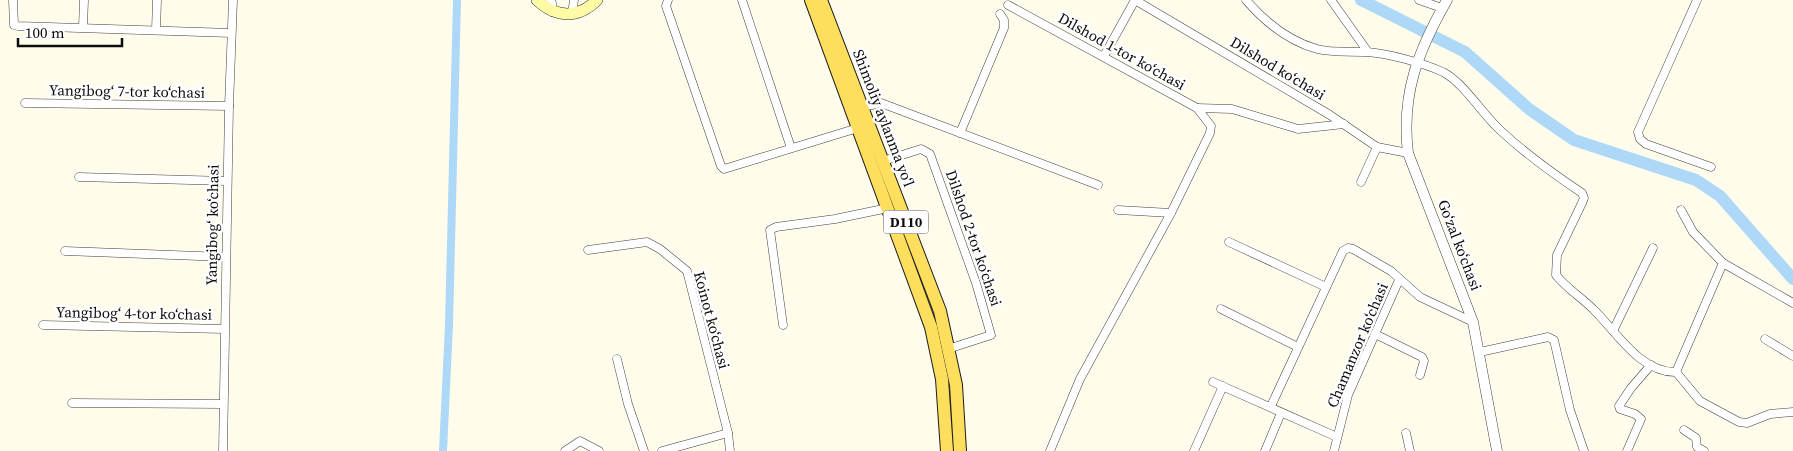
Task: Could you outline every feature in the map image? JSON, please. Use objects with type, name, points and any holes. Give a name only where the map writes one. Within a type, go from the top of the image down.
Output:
[{"type":"main road","points":[[537,0],[552,12],[572,14],[581,12],[597,0]]},
{"type":"main road","name":"Shimoliy aylanma yoʻl","points":[[811,0],[863,126],[888,208],[931,327],[942,379],[947,451]]},
{"type":"main road","name":"Shimoliy aylanma yoʻl","points":[[821,0],[862,107],[863,126],[884,161],[940,311],[956,385],[960,451]]},
{"type":"street","points":[[14,0],[14,25],[231,33]]},
{"type":"street","points":[[83,27],[84,0]]},
{"type":"street","points":[[156,30],[158,0]]},
{"type":"street","name":"Yangibogʻ koʻchasi","points":[[223,451],[228,106],[233,0]]},
{"type":"street","points":[[550,0],[552,12]]},
{"type":"street","points":[[572,14],[574,0]]},
{"type":"street","points":[[668,0],[666,6],[721,166],[724,169],[863,126]]},
{"type":"street","points":[[742,0],[791,148]]},
{"type":"street","points":[[1104,56],[1135,0]]},
{"type":"street","name":"Dilshod koʻchasi","points":[[1135,0],[1344,124],[1377,147],[1408,154]]},
{"type":"street","points":[[1246,0],[1268,23],[1286,36],[1318,49],[1368,52],[1416,63],[1444,73],[1464,90],[1500,130],[1541,166],[1582,193],[1584,198],[1582,203],[1557,255],[1555,270],[1560,280],[1591,306],[1636,355],[1651,365],[1668,372],[1676,372]]},
{"type":"street","points":[[1331,0],[1368,52]]},
{"type":"street","points":[[1420,0],[1445,4]]},
{"type":"street","points":[[1697,0],[1638,132],[1640,139],[1646,144],[1711,167]]},
{"type":"street","name":"Dilshod 1-tor koʻchasi","points":[[1008,4],[1197,108]]},
{"type":"street","name":"Goʻzal koʻchasi","points":[[1445,4],[1416,63],[1406,109],[1408,154],[1474,322],[1497,451]]},
{"type":"street","points":[[960,133],[1004,28],[1004,20],[1000,14]]},
{"type":"street","name":"Yangibogʻ 7-tor koʻchasi","points":[[25,103],[228,106]]},
{"type":"street","points":[[862,107],[881,103],[1098,186]]},
{"type":"street","points":[[1197,108],[1232,109],[1298,129],[1344,124]]},
{"type":"street","points":[[1050,451],[1080,379],[1171,214],[1210,133],[1209,122],[1197,108]]},
{"type":"street","points":[[1361,182],[1377,147]]},
{"type":"street","name":"Dilshod 2-tor koʻchasi","points":[[884,161],[921,150],[930,154],[976,283],[991,335],[948,349]]},
{"type":"street","points":[[79,177],[227,181]]},
{"type":"street","points":[[783,325],[770,230],[776,227],[835,219],[888,208]]},
{"type":"street","points":[[1118,210],[1171,214]]},
{"type":"street","points":[[1681,210],[1693,232],[1723,262],[1793,303]]},
{"type":"street","name":"Koinot koʻchasi","points":[[588,250],[647,242],[660,249],[687,271],[728,433],[730,451]]},
{"type":"street","points":[[1229,242],[1326,287]]},
{"type":"street","points":[[1271,406],[1343,251],[1348,248],[1354,249],[1391,271],[1420,297],[1474,322]]},
{"type":"street","points":[[1614,331],[1653,248]]},
{"type":"street","points":[[65,251],[226,257]]},
{"type":"street","points":[[1676,372],[1723,262]]},
{"type":"street","name":"Chamanzor koʻchasi","points":[[1334,451],[1348,395],[1399,280]]},
{"type":"street","points":[[1221,309],[1298,346]]},
{"type":"street","name":"Yangibogʻ 4-tor koʻchasi","points":[[43,325],[224,329]]},
{"type":"street","points":[[1375,334],[1422,357],[1423,368],[1420,375]]},
{"type":"street","points":[[1480,352],[1548,337],[1554,340],[1570,410],[1584,451]]},
{"type":"street","points":[[1766,339],[1793,356]]},
{"type":"street","points":[[617,359],[628,404],[644,451]]},
{"type":"street","points":[[1627,451],[1642,419],[1635,414],[1620,409],[1619,406],[1631,388],[1651,365]]},
{"type":"street","points":[[1676,372],[1700,401],[1739,422],[1747,423],[1770,414],[1793,412]]},
{"type":"street","points":[[1213,382],[1271,406],[1281,413],[1337,437]]},
{"type":"street","points":[[1194,451],[1223,386]]},
{"type":"street","points":[[72,403],[223,404]]},
{"type":"street","points":[[1265,451],[1281,413]]},
{"type":"street","points":[[1684,430],[1696,438],[1698,447],[1704,451]]},
{"type":"street","points":[[662,451],[728,433]]},
{"type":"street","points":[[1406,433],[1410,451]]},
{"type":"street","points":[[565,451],[580,441],[598,451]]},
{"type":"waterway","points":[[443,451],[449,325],[457,0]]},
{"type":"waterway","points":[[1361,0],[1465,52],[1529,109],[1574,140],[1696,180],[1720,196],[1793,279]]}]
